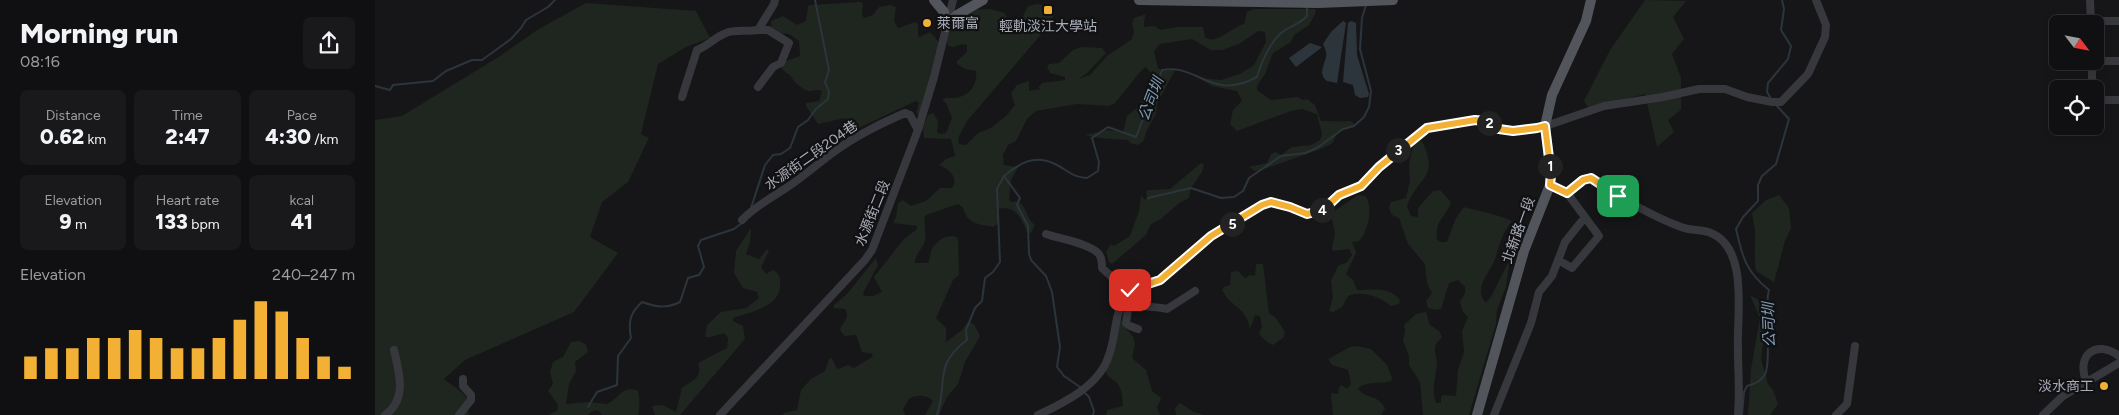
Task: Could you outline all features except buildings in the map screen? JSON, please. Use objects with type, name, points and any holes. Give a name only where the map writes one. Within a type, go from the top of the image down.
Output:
[{"type":"main road","points":[[933,0],[944,12],[946,27]]},
{"type":"main road","points":[[946,27],[957,15],[983,0]]},
{"type":"main road","points":[[1139,0],[1295,3],[1355,3],[1393,0]]},
{"type":"main road","name":"北新路一段","points":[[1477,415],[1524,251],[1550,185],[1551,174],[1545,126],[1552,95],[1586,21],[1591,0]]},
{"type":"street","points":[[758,30],[775,0]]},
{"type":"street","name":"水源街二段","points":[[720,415],[865,260],[872,250],[918,130],[934,77],[953,0]]},
{"type":"street","points":[[1039,415],[1084,388],[1093,380],[1108,359],[1117,312],[1127,299],[1130,290],[1160,280],[1211,236],[1262,205],[1271,202],[1307,214],[1323,210],[1339,195],[1361,186],[1379,167],[1427,128],[1475,120],[1487,121],[1499,129],[1513,131],[1537,128],[1604,106],[1663,97],[1699,89],[1725,89],[1747,97],[1781,102],[1808,74],[1825,36],[1826,25],[1816,0]]},
{"type":"street","points":[[2090,0],[2091,15]]},
{"type":"street","points":[[2104,22],[2119,21]]},
{"type":"street","points":[[682,96],[697,50],[725,33],[735,30],[745,32],[768,30],[789,43],[781,63],[773,67],[758,88]]},
{"type":"street","points":[[2104,61],[2119,61]]},
{"type":"street","points":[[2104,100],[2119,100]]},
{"type":"street","name":"水源街二段204巷","points":[[742,220],[751,210],[768,201],[814,169],[836,150],[873,127],[905,113],[910,115],[918,130]]},
{"type":"street","points":[[1567,193],[1583,180],[1591,178],[1650,213],[1683,228],[1712,233],[1725,244],[1733,260],[1740,286],[1737,348],[1741,388],[1738,415]]},
{"type":"street","points":[[1550,185],[1567,193],[1599,236],[1572,268],[1558,260]]},
{"type":"street","points":[[1494,415],[1531,322],[1539,292],[1551,276],[1565,242],[1585,217]]},
{"type":"street","points":[[1046,234],[1085,246],[1098,253],[1102,259],[1101,268],[1125,289],[1127,299],[1126,323],[1137,328]]},
{"type":"street","points":[[1127,299],[1145,307],[1157,306],[1167,309],[1195,291]]},
{"type":"street","points":[[1836,415],[1847,404],[1855,346]]},
{"type":"street","points":[[2086,382],[2082,371],[2082,363],[2093,350],[2103,349],[2119,356]]},
{"type":"street","points":[[385,415],[393,410],[399,399],[400,392],[401,384],[394,350]]},
{"type":"street","points":[[2043,415],[2063,396],[2119,363]]},
{"type":"street","points":[[459,415],[471,400],[471,395],[463,386],[463,379]]},
{"type":"shaded area","points":[[1645,0],[1686,1],[1673,17],[1684,39],[1672,54],[1681,78],[1681,110],[1668,120],[1674,132],[1657,147],[1645,94],[1588,108],[1584,101],[1610,50]]},
{"type":"shaded area","points":[[586,3],[696,11],[710,38],[686,47],[658,64],[641,134],[649,138],[628,182],[602,202],[590,237],[618,253],[574,312],[465,360],[444,379],[469,400],[471,405],[468,411],[469,415],[375,415],[375,120],[402,116],[500,56],[537,30]]},
{"type":"shaded area","points":[[863,3],[862,15],[864,18],[873,15],[879,7],[890,5],[896,7],[894,21],[898,28],[915,22],[918,24],[918,36],[920,37],[930,32],[938,41],[940,52],[919,115],[916,113],[919,103],[916,101],[850,132],[843,130],[847,121],[845,118],[818,124],[806,103],[819,101],[822,91],[803,89],[783,70],[781,63],[800,56],[799,41],[789,34],[772,32],[771,21],[783,16],[797,25],[806,21],[810,5]]},
{"type":"shaded area","points":[[1043,5],[1052,11],[1053,17],[1050,24],[967,121],[958,138],[959,144],[966,145],[978,133],[991,128],[1006,116],[1015,105],[1011,93],[1017,85],[1029,81],[1029,91],[1041,89],[1038,88],[1042,83],[1065,80],[1065,77],[1050,73],[1047,67],[1049,64],[1059,63],[1073,50],[1082,47],[1102,48],[1106,53],[1087,73],[1078,79],[1090,75],[1107,56],[1132,39],[1134,18],[1146,14],[1144,27],[1154,26],[1161,30],[1177,27],[1203,27],[1205,37],[1214,39],[1244,24],[1247,12],[1253,9],[1315,9],[1316,12],[1309,25],[1294,35],[1291,42],[1273,53],[1265,74],[1257,86],[1257,90],[1271,100],[1297,97],[1303,100],[1307,99],[1315,105],[1321,121],[1351,121],[1355,125],[1339,132],[1332,143],[1327,146],[1255,171],[1249,167],[1267,163],[1271,154],[1275,152],[1281,155],[1292,147],[1311,145],[1320,140],[1322,134],[1317,114],[1302,109],[1291,111],[1237,131],[1230,124],[1233,110],[1242,101],[1237,91],[1212,86],[1199,78],[1221,80],[1240,74],[1254,65],[1266,42],[1265,32],[1258,31],[1239,44],[1222,50],[1211,50],[1192,39],[1160,44],[1154,51],[1158,68],[1163,71],[1175,70],[1157,104],[1156,114],[1143,142],[1137,145],[1130,143],[1128,140],[1085,135],[1107,130],[1123,132],[1127,116],[1138,107],[1144,93],[1153,85],[1154,78],[1146,67],[1115,103],[1109,106],[1077,104],[1036,111],[1027,119],[1016,141],[1008,145],[1003,155],[1004,165],[1018,167],[1011,180],[1009,199],[1011,202],[1018,201],[1024,207],[1030,220],[1035,225],[1031,233],[1027,232],[1014,211],[1004,208],[998,209],[999,223],[993,227],[973,222],[958,204],[926,215],[924,218],[925,240],[916,256],[915,263],[928,263],[933,247],[943,238],[954,236],[958,238],[959,275],[953,280],[936,318],[946,328],[946,342],[962,330],[968,322],[974,324],[980,336],[965,362],[958,384],[947,397],[939,415],[925,415],[933,401],[921,396],[909,399],[903,409],[905,415],[783,415],[784,413],[797,410],[801,390],[811,379],[825,371],[829,359],[832,358],[838,369],[848,365],[854,368],[872,357],[873,354],[862,352],[856,335],[844,336],[840,330],[847,318],[847,312],[845,309],[834,308],[834,305],[847,294],[876,258],[878,265],[863,293],[864,296],[873,296],[882,292],[874,277],[904,239],[917,229],[917,226],[893,223],[898,203],[903,200],[911,206],[926,201],[940,188],[952,188],[954,184],[952,174],[939,165],[946,159],[955,156],[951,139],[924,138],[923,127],[928,115],[933,113],[938,121],[937,132],[940,134],[946,133],[952,118],[947,105],[942,99],[959,97],[968,93],[976,81],[976,71],[965,69],[957,64],[957,61],[967,52],[967,45],[948,46],[946,33],[968,10],[990,9],[1005,13],[1007,20],[1022,18],[1028,6]]},
{"type":"shaded area","points":[[1343,21],[1346,23],[1337,83],[1327,81],[1323,76],[1322,70],[1326,50],[1323,44],[1331,32]]},
{"type":"shaded area","points":[[1351,21],[1356,23],[1357,55],[1369,94],[1368,97],[1360,98],[1355,95],[1353,85],[1343,82],[1348,23]]},
{"type":"shaded area","points":[[1310,43],[1322,47],[1296,67],[1289,58]]},
{"type":"shaded area","points":[[1422,141],[1427,153],[1428,170],[1407,206],[1411,216],[1418,217],[1418,208],[1433,191],[1440,190],[1451,202],[1439,223],[1437,239],[1440,242],[1447,242],[1456,218],[1464,207],[1512,221],[1504,233],[1494,261],[1482,285],[1482,297],[1486,303],[1510,259],[1506,287],[1497,310],[1496,324],[1469,415],[1423,415],[1420,382],[1409,365],[1409,356],[1403,341],[1404,325],[1416,314],[1426,312],[1430,325],[1439,331],[1442,337],[1435,346],[1437,363],[1434,388],[1436,403],[1441,403],[1443,395],[1456,396],[1458,370],[1464,352],[1462,331],[1468,317],[1463,312],[1460,302],[1465,293],[1465,287],[1458,280],[1449,283],[1441,309],[1428,308],[1426,301],[1432,293],[1427,283],[1425,264],[1408,244],[1399,218],[1392,215],[1389,208],[1391,202],[1406,198],[1410,181],[1409,164],[1414,143]]},
{"type":"shaded area","points":[[1201,163],[1204,164],[1202,172],[1191,188],[1189,198],[1179,203],[1161,219],[1151,224],[1146,235],[1112,264],[1109,262],[1106,252],[1111,244],[1114,246],[1130,236],[1139,211],[1141,195],[1145,200],[1147,198],[1146,191],[1170,189]]},
{"type":"shaded area","points":[[1358,195],[1365,196],[1368,200],[1369,219],[1362,237],[1359,241],[1352,242],[1356,253],[1346,274],[1353,280],[1357,290],[1375,289],[1386,291],[1400,300],[1399,304],[1391,306],[1371,295],[1353,294],[1348,296],[1342,307],[1333,312],[1329,311],[1333,298],[1331,281],[1338,266],[1347,262],[1352,255],[1349,249],[1333,251],[1335,233],[1331,215]]},
{"type":"shaded area","points":[[1779,195],[1789,208],[1791,228],[1785,241],[1774,282],[1756,271],[1755,231],[1752,213],[1766,200]]},
{"type":"shaded area","points":[[751,228],[750,242],[746,254],[759,259],[767,249],[769,251],[761,267],[766,274],[773,270],[779,275],[779,291],[776,298],[756,311],[733,318],[733,321],[743,326],[745,339],[680,415],[655,415],[652,406],[663,405],[676,412],[682,388],[693,381],[698,375],[698,363],[727,348],[728,338],[724,333],[705,337],[707,325],[721,312],[746,308],[759,298],[757,292],[743,288],[734,273],[736,251]]},
{"type":"shaded area","points":[[1256,264],[1263,264],[1269,313],[1275,317],[1285,332],[1284,337],[1273,345],[1259,334],[1262,326],[1260,316],[1255,315],[1250,329],[1245,316],[1222,290],[1230,285],[1231,272],[1238,271],[1245,278],[1250,275],[1255,276]]},
{"type":"shaded area","points":[[1750,295],[1762,302],[1766,322],[1761,359],[1768,384],[1773,390],[1778,404],[1770,415],[1748,415],[1751,369],[1760,318]]},
{"type":"shaded area","points":[[1118,313],[1124,326],[1133,337],[1135,344],[1132,358],[1146,370],[1152,391],[1160,397],[1161,400],[1157,407],[1160,415],[1106,415],[1107,410],[1123,406],[1120,388],[1108,376],[1105,370]]},
{"type":"shaded area","points":[[580,341],[586,345],[588,352],[575,362],[576,371],[569,384],[566,404],[588,402],[607,404],[621,393],[628,389],[633,389],[638,391],[639,394],[638,415],[602,415],[598,410],[588,415],[549,415],[558,410],[557,403],[548,391],[553,384],[550,372],[553,362],[563,357],[571,342]]},
{"type":"shaded area","points":[[1358,346],[1371,349],[1387,365],[1392,378],[1391,381],[1370,383],[1358,388],[1364,394],[1379,401],[1385,409],[1381,415],[1333,415],[1331,393],[1338,394],[1339,387],[1342,385],[1347,389],[1351,384],[1348,370],[1332,365],[1328,359],[1350,347]]},
{"type":"shaded area","points":[[1180,403],[1194,412],[1205,415],[1176,415],[1175,408]]},
{"type":"waterway","points":[[375,86],[390,90],[393,85],[433,81],[446,71],[472,60],[482,60],[511,39],[526,20],[548,7],[555,0]]},
{"type":"waterway","points":[[751,208],[765,165],[773,155],[781,154],[790,148],[798,127],[808,120],[816,109],[828,99],[829,92],[825,82],[829,70],[815,0]]},
{"type":"waterway","name":"公司圳","points":[[1770,97],[1767,92],[1768,83],[1788,59],[1791,46],[1781,30],[1784,9],[1782,0]]},
{"type":"waterway","points":[[1148,198],[1191,188],[1221,198],[1234,197],[1243,191],[1249,178],[1281,156],[1305,153],[1317,148],[1343,129],[1354,126],[1364,117],[1369,107],[1371,91],[1360,49],[1362,18],[1366,5]]},
{"type":"waterway","name":"公司圳","points":[[1080,387],[1064,376],[1057,367],[1060,347],[1052,292],[1046,276],[1031,260],[1028,226],[1017,205],[1020,198],[1004,176],[1028,161],[1040,160],[1055,164],[1077,176],[1087,178],[1098,171],[1099,162],[1092,138],[1108,127],[1136,137],[1162,70],[1175,69],[1216,84],[1241,84],[1257,77],[1263,60],[1276,38],[1283,31],[1307,16],[1307,7]]},
{"type":"waterway","name":"公司圳","points":[[1742,415],[1744,392],[1747,386],[1760,380],[1766,371],[1771,324],[1768,304],[1769,290],[1755,277],[1746,263],[1736,229],[1743,217],[1758,201],[1758,185],[1762,176],[1776,164],[1789,119],[1777,106]]},
{"type":"waterway","points":[[937,415],[945,366],[956,349],[967,340],[966,330],[975,308],[982,301],[985,278],[993,272],[1000,262],[997,189],[1004,176]]},
{"type":"waterway","points":[[588,407],[597,392],[617,385],[618,356],[631,338],[631,318],[638,306],[642,302],[661,306],[670,306],[680,302],[688,278],[699,275],[704,267],[698,246],[701,240],[734,229],[742,223]]},
{"type":"waterway","name":"公司圳","points":[[1083,391],[1089,397],[1094,411],[1093,415]]},
{"type":"place","name":"輕軌淡江大學站","points":[[1048,10]]},
{"type":"place","name":"萊爾富","points":[[927,23]]},
{"type":"place","name":"淡水商工","points":[[2104,386]]},
{"type":"route","points":[[1130,290],[1160,280],[1211,236],[1262,205],[1271,202],[1307,214],[1323,210],[1339,195],[1361,186],[1379,167],[1420,131],[1427,128],[1475,120],[1487,121],[1499,129],[1513,131],[1545,126],[1551,174],[1550,185],[1567,193],[1583,180],[1591,178],[1618,196]]}]
